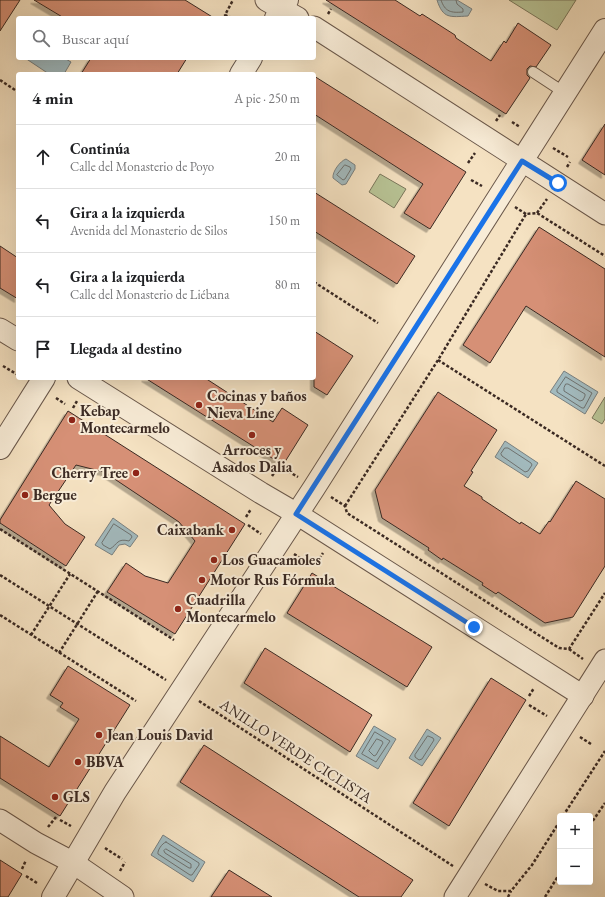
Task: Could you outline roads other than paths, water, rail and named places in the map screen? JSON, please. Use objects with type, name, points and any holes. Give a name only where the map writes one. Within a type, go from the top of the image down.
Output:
[{"type":"street","points":[[316,28],[605,214]]},
{"type":"street","points":[[47,891],[72,862],[115,792],[255,578],[605,30]]},
{"type":"street","points":[[242,72],[250,60]]},
{"type":"street","points":[[0,329],[16,339]]},
{"type":"street","points":[[0,448],[43,380]]},
{"type":"street","points":[[81,380],[583,696]]},
{"type":"street","points":[[455,897],[605,660]]},
{"type":"street","points":[[0,820],[36,843],[72,862],[123,897]]},
{"type":"lane","points":[[533,72],[565,93]]},
{"type":"water","points":[[437,0],[457,0],[472,9],[468,16],[448,16],[442,11]]},
{"type":"water","points":[[28,60],[68,60],[71,62],[65,72],[46,72]]},
{"type":"water","points":[[346,159],[355,165],[355,169],[346,184],[342,185],[333,178],[333,176],[337,167]]},
{"type":"water","points":[[564,371],[598,392],[585,414],[550,392]]},
{"type":"water","points":[[505,441],[538,463],[528,478],[495,457]]},
{"type":"water","points":[[113,518],[138,536],[130,547],[125,544],[119,545],[112,555],[95,545]]},
{"type":"water","points":[[374,726],[396,739],[378,769],[356,756]]},
{"type":"water","points":[[427,729],[441,738],[422,766],[409,758]]},
{"type":"water","points":[[163,835],[205,862],[193,882],[151,855]]},
{"type":"place","name":"Cocinas y baños Nieva Line","points":[[199,405]]},
{"type":"place","name":"Kebap Montecarmelo","points":[[72,420]]},
{"type":"place","name":"Arroces y Asados Dalia","points":[[252,435]]},
{"type":"place","name":"Cherry Tree","points":[[136,473]]},
{"type":"place","name":"Bergue","points":[[25,495]]},
{"type":"place","name":"Caixabank","points":[[232,530]]},
{"type":"place","name":"Los Guacamoles","points":[[214,560]]},
{"type":"place","name":"Motor Rus Fórmula","points":[[202,580]]},
{"type":"place","name":"Cuadrilla Montecarmelo","points":[[178,609]]},
{"type":"place","name":"Jean Louis David","points":[[99,735]]},
{"type":"place","name":"BBVA","points":[[78,762]]},
{"type":"place","name":"GLS","points":[[55,797]]}]
